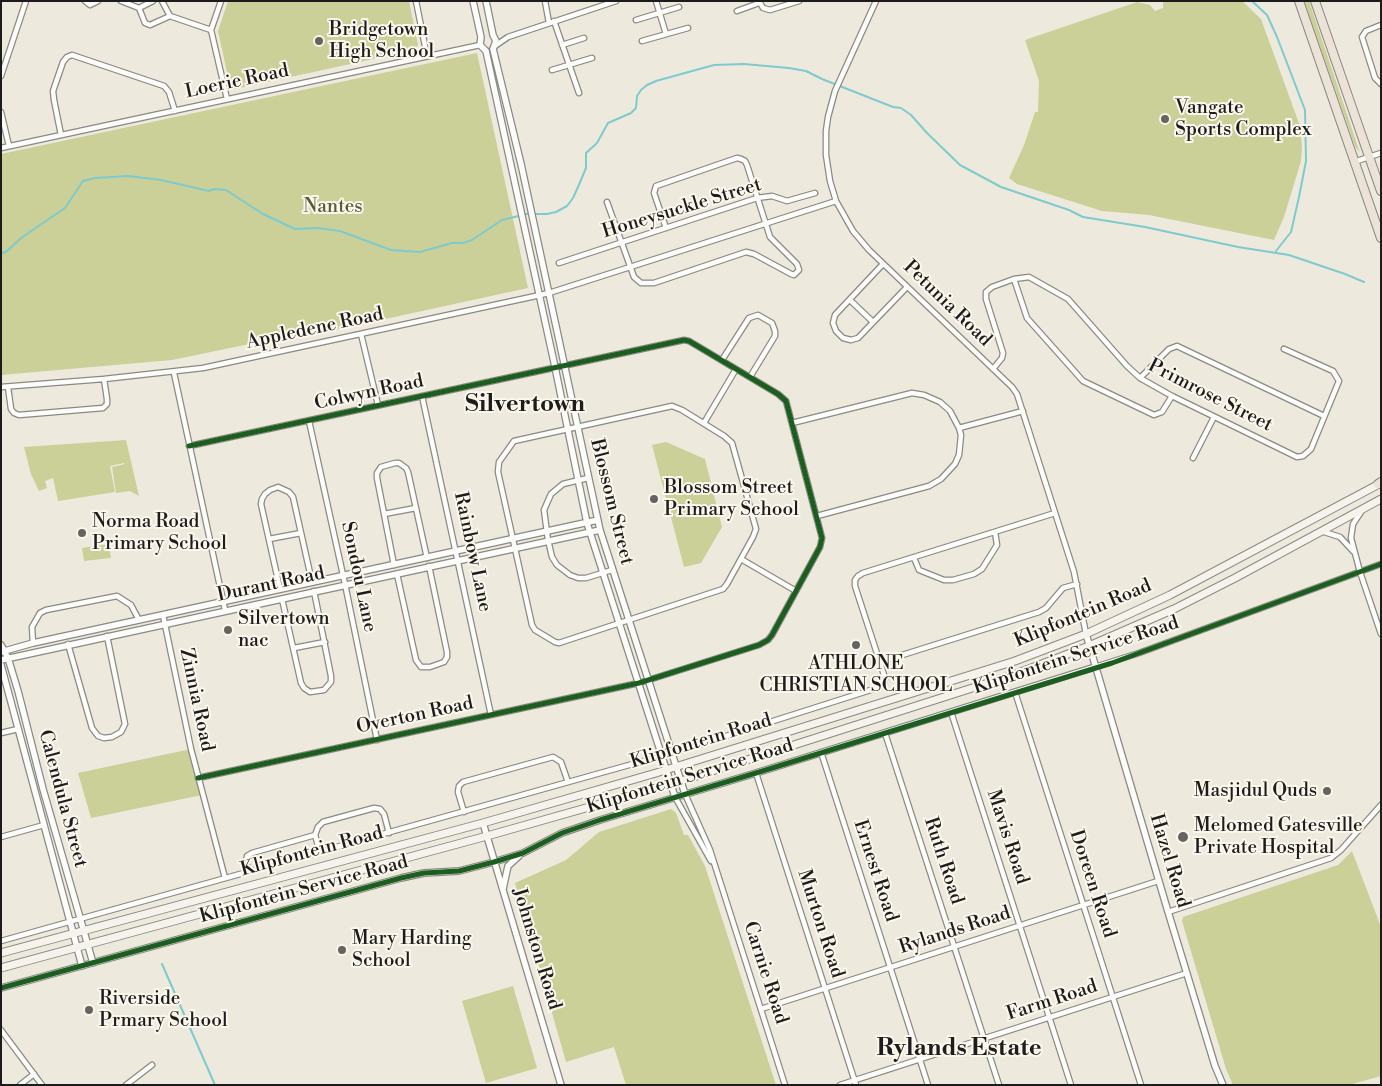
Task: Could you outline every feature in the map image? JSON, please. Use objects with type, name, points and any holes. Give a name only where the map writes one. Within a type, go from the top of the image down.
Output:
[{"type":"highway","points":[[1299,1],[1381,238]]},
{"type":"highway","points":[[1315,1],[1381,191]]},
{"type":"main road","name":"Klipfontein Road","points":[[1,953],[483,823],[667,770],[1015,660],[1086,634],[1221,569],[1380,483]]},
{"type":"main road","name":"Klipfontein Road","points":[[1,968],[680,782],[1014,675],[1174,609],[1381,500]]},
{"type":"street","points":[[1,76],[26,1]]},
{"type":"street","points":[[85,1],[90,5],[98,1]]},
{"type":"street","points":[[121,1],[139,8],[145,23],[150,26],[170,16]]},
{"type":"street","points":[[139,8],[153,1]]},
{"type":"street","points":[[162,1],[170,16],[211,30]]},
{"type":"street","points":[[221,1],[211,30],[227,100]]},
{"type":"street","points":[[416,1],[427,56]]},
{"type":"street","points":[[473,1],[480,45],[486,51],[508,37],[605,3],[616,1]]},
{"type":"street","points":[[486,1],[496,41],[494,47]]},
{"type":"street","points":[[545,1],[579,93]]},
{"type":"street","points":[[656,1],[666,34]]},
{"type":"street","points":[[737,11],[759,2],[763,8],[770,10],[799,1]]},
{"type":"street","name":"Petunia Road","points":[[876,1],[835,91],[828,117],[826,142],[828,166],[836,201],[853,231],[883,264],[1012,387],[1017,394],[1077,584],[1086,634]]},
{"type":"street","points":[[636,20],[679,7]]},
{"type":"street","points":[[1381,25],[1366,31],[1362,37],[1375,78],[1381,84]]},
{"type":"street","points":[[642,41],[688,28]]},
{"type":"street","points":[[480,37],[487,33],[494,36],[508,37]]},
{"type":"street","points":[[562,44],[584,38]]},
{"type":"street","name":"Loerie Road","points":[[1,148],[480,45]]},
{"type":"street","name":"Blossom Street","points":[[494,47],[534,222],[600,530],[680,782]]},
{"type":"street","name":"Blossom Street","points":[[486,51],[540,295],[587,523],[671,784]]},
{"type":"street","points":[[61,135],[54,90],[63,62],[72,55],[164,86],[170,92],[175,111]]},
{"type":"street","points":[[552,70],[592,58]]},
{"type":"street","points":[[1,112],[9,146]]},
{"type":"street","points":[[1354,162],[1381,152]]},
{"type":"street","points":[[607,202],[630,267],[637,280],[647,284],[743,253],[750,253],[794,275],[798,272],[798,267],[772,240],[747,165],[741,159],[737,158],[656,186],[654,193],[666,228]]},
{"type":"street","points":[[511,167],[521,164]]},
{"type":"street","name":"Honeysuckle Street","points":[[559,264],[757,198],[772,196],[787,201],[815,193]]},
{"type":"street","name":"Appledene Road","points":[[1,387],[174,373],[549,293],[836,201]]},
{"type":"street","points":[[883,264],[835,315],[833,323],[836,331],[843,338],[851,340],[858,338],[907,287]]},
{"type":"street","name":"Primrose Street","points":[[993,369],[1002,358],[1003,353],[986,299],[986,292],[992,286],[1029,276],[1068,299],[1133,373],[1140,378],[1172,396],[1297,457],[1303,456],[1308,452],[1339,381],[1333,371],[1284,349]]},
{"type":"street","points":[[1014,279],[1027,318],[1082,381],[1154,415],[1162,412],[1172,396]]},
{"type":"street","points":[[850,300],[873,322]]},
{"type":"street","points":[[722,360],[749,318],[758,315],[772,322],[776,331],[775,336],[750,377]]},
{"type":"street","points":[[361,334],[378,405]]},
{"type":"street","name":"Colwyn Road","points":[[189,446],[684,340],[722,360],[783,397],[792,424]]},
{"type":"street","points":[[1140,378],[1169,349],[1177,346],[1187,349],[1324,416]]},
{"type":"street","points":[[704,423],[736,369]]},
{"type":"street","points":[[174,373],[225,610]]},
{"type":"street","points":[[8,387],[11,409],[14,414],[19,415],[103,408],[107,404],[104,380]]},
{"type":"street","points":[[792,424],[912,393],[924,394],[940,402],[950,411],[961,435],[959,454],[955,464],[941,479],[929,486],[817,516]]},
{"type":"street","name":"Rainbow Lane","points":[[422,396],[491,715]]},
{"type":"street","points":[[672,406],[730,439],[756,529],[741,560],[723,589],[559,643],[535,630],[532,625],[498,472],[499,462],[514,442],[577,427],[672,406]]},
{"type":"street","points":[[959,428],[1023,411]]},
{"type":"street","points":[[1193,458],[1214,417]]},
{"type":"street","name":"Sondou Lane","points":[[309,421],[377,740]]},
{"type":"street","name":"Overton Road","points":[[198,778],[639,683],[764,643],[772,635],[822,542],[822,533],[792,424]]},
{"type":"street","points":[[394,564],[376,478],[377,472],[384,465],[394,463],[399,463],[408,472],[427,558]]},
{"type":"street","points":[[588,478],[558,488],[546,502],[543,516],[552,557],[570,575],[586,578],[612,570]]},
{"type":"street","points":[[280,589],[261,504],[262,499],[270,490],[278,487],[289,492],[293,497],[312,582]]},
{"type":"street","points":[[1368,506],[1356,518],[1352,528],[1354,552],[1381,634]]},
{"type":"street","points":[[384,514],[416,508]]},
{"type":"street","points":[[1,941],[662,756],[880,687],[886,681],[855,586],[855,580],[863,573],[1056,513]]},
{"type":"street","name":"Durant Road","points":[[2,649],[598,520]]},
{"type":"street","name":"Durant Road","points":[[1,660],[600,530]]},
{"type":"street","points":[[914,558],[919,570],[944,580],[953,580],[974,574],[982,569],[997,545],[995,532]]},
{"type":"street","points":[[1321,532],[1344,539],[1354,552]]},
{"type":"street","points":[[269,539],[300,533]]},
{"type":"street","points":[[741,560],[796,591]]},
{"type":"street","name":"Klipfontein Service Road","points":[[1,988],[401,878],[424,873],[458,871],[494,862],[523,853],[577,827],[885,733],[1153,648],[1381,564]]},
{"type":"street","points":[[397,574],[416,660],[421,667],[430,668],[440,665],[447,657],[429,566]]},
{"type":"street","points":[[880,662],[1039,612],[1046,608],[1063,588],[1077,584]]},
{"type":"street","points":[[282,599],[301,683],[307,691],[314,693],[324,690],[331,682],[314,591]]},
{"type":"street","points":[[34,643],[31,628],[40,613],[46,610],[117,596],[132,605],[139,620]]},
{"type":"street","name":"Zinnia Road","points":[[163,615],[198,778],[225,878]]},
{"type":"street","points":[[86,631],[88,640]]},
{"type":"street","name":"Hazel Road","points":[[1086,634],[1158,881],[1223,1085]]},
{"type":"street","points":[[68,644],[92,728],[98,736],[104,738],[112,737],[121,732],[125,724],[107,636]]},
{"type":"street","points":[[294,648],[325,642]]},
{"type":"street","name":"Calendula Street","points":[[2,649],[8,658],[93,963]]},
{"type":"street","name":"Calendula Street","points":[[1,665],[82,966]]},
{"type":"street","name":"Doreen Road","points":[[1015,692],[1141,1085]]},
{"type":"street","name":"Mavis Road","points":[[951,712],[1071,1085]]},
{"type":"street","points":[[1,733],[18,729]]},
{"type":"street","name":"Ruth Road","points":[[885,733],[999,1085]]},
{"type":"street","name":"Ernest Road","points":[[822,752],[928,1085]]},
{"type":"street","points":[[464,812],[458,792],[459,786],[463,782],[554,757],[561,762],[568,782]]},
{"type":"street","name":"Murton Road","points":[[756,773],[856,1082]]},
{"type":"street","name":"Carnie Road","points":[[680,782],[710,850],[785,1085]]},
{"type":"street","name":"Carnie Road","points":[[671,784],[675,797],[701,841],[716,872]]},
{"type":"street","points":[[36,791],[43,789]]},
{"type":"street","points":[[1168,912],[1331,858],[1341,850],[1381,805]]},
{"type":"street","points":[[320,852],[315,835],[318,827],[323,822],[374,808],[380,809],[384,814],[389,833]]},
{"type":"street","name":"Johnston Road","points":[[483,823],[561,1085]]},
{"type":"street","points":[[1,837],[44,825]]},
{"type":"street","points":[[249,872],[246,862],[247,856],[252,853],[315,835]]},
{"type":"street","points":[[503,892],[508,866],[523,853]]},
{"type":"street","name":"Rylands Road","points":[[761,1009],[1158,881]]},
{"type":"street","name":"Farm Road","points":[[840,1085],[856,1082],[984,1038],[1187,973]]},
{"type":"street","points":[[1,1030],[42,1085]]},
{"type":"street","points":[[126,1085],[152,1065]]},
{"type":"street","points":[[20,1085],[34,1074]]},
{"type":"green space","name":"Bridgetown High School","points":[[228,1],[409,1],[418,45],[415,50],[235,89],[230,86],[218,31]]},
{"type":"green space","name":"Vangate Sports Complex","points":[[1163,1],[1242,1],[1261,19],[1300,126],[1302,147],[1301,161],[1284,217],[1274,240],[1149,215],[1102,211],[1017,184],[1009,178],[1024,145],[1035,112],[1038,112],[1039,81],[1025,40],[1137,2],[1150,5],[1155,11],[1163,8]]},
{"type":"green space","points":[[1304,1],[1309,1],[1360,153],[1355,146]]},
{"type":"green space","name":"Nantes","points":[[477,53],[528,288],[339,329],[264,341],[172,360],[1,375],[1,154]]},
{"type":"green space","points":[[126,440],[139,496],[130,491],[116,493],[112,467],[124,463],[110,466],[115,492],[58,501],[53,478],[45,481],[47,488],[39,491],[31,474],[24,447]]},
{"type":"green space","points":[[666,442],[705,459],[722,527],[701,563],[684,567],[652,445]]},
{"type":"green space","points":[[109,544],[111,558],[84,561],[82,548]]},
{"type":"green space","points":[[191,749],[202,795],[91,818],[78,773]]},
{"type":"green space","points":[[671,809],[676,813],[684,835],[688,835],[705,866],[776,1085],[626,1085],[614,1047],[566,1062],[515,883],[566,860],[599,832]]},
{"type":"green space","points":[[1352,851],[1381,927],[1381,1076],[1349,1085],[1233,1085],[1226,1069],[1182,921],[1183,917],[1338,865]]},
{"type":"green space","points":[[513,986],[537,1068],[486,1083],[462,1001]]},
{"type":"waterway","points":[[1252,1],[1267,15],[1305,110],[1306,161],[1299,197],[1291,232],[1276,251]]},
{"type":"waterway","points":[[1,254],[65,208],[83,181],[95,178],[128,176],[161,180],[209,191],[214,189],[226,190],[263,214],[295,229],[318,228],[340,231],[391,250],[420,252],[452,243],[463,243],[472,240],[502,220],[527,214],[547,214],[567,206],[573,198],[586,168],[586,153],[597,143],[608,123],[631,113],[636,108],[637,96],[647,85],[714,65],[744,64],[806,71],[893,107],[901,108],[911,115],[960,165],[1001,187],[1069,210],[1083,217],[1289,255],[1364,282]]},
{"type":"waterway","points":[[162,964],[215,1085]]},
{"type":"cycle path","points":[[189,446],[684,340],[689,341],[778,394],[786,401],[822,538],[820,547],[772,635],[768,640],[759,645],[639,683],[198,778]]},
{"type":"cycle path","points":[[1,988],[401,878],[424,873],[459,871],[494,862],[523,853],[562,833],[600,820],[1112,663],[1381,564]]},
{"type":"place","name":"Bridgetown High School","points":[[319,41]]},
{"type":"place","name":"Vangate Sports Complex","points":[[1165,119]]},
{"type":"place","name":"Blossom Street Primary School","points":[[654,499]]},
{"type":"place","name":"Norma Road Primary School","points":[[82,533]]},
{"type":"place","name":"Silvertown nac","points":[[228,630]]},
{"type":"place","name":"ATHLONE CHRISTIAN SCHOOL","points":[[856,645]]},
{"type":"place","name":"Masjidul Quds","points":[[1327,791]]},
{"type":"place","name":"Melomed Gatesville Private Hospital","points":[[1183,837]]},
{"type":"place","name":"Mary Harding School","points":[[342,950]]},
{"type":"place","name":"Riverside Prmary School","points":[[89,1010]]},
{"type":"district","name":"Silvertown","points":[[525,405]]},
{"type":"district","name":"Rylands Estate","points":[[959,1049]]}]
